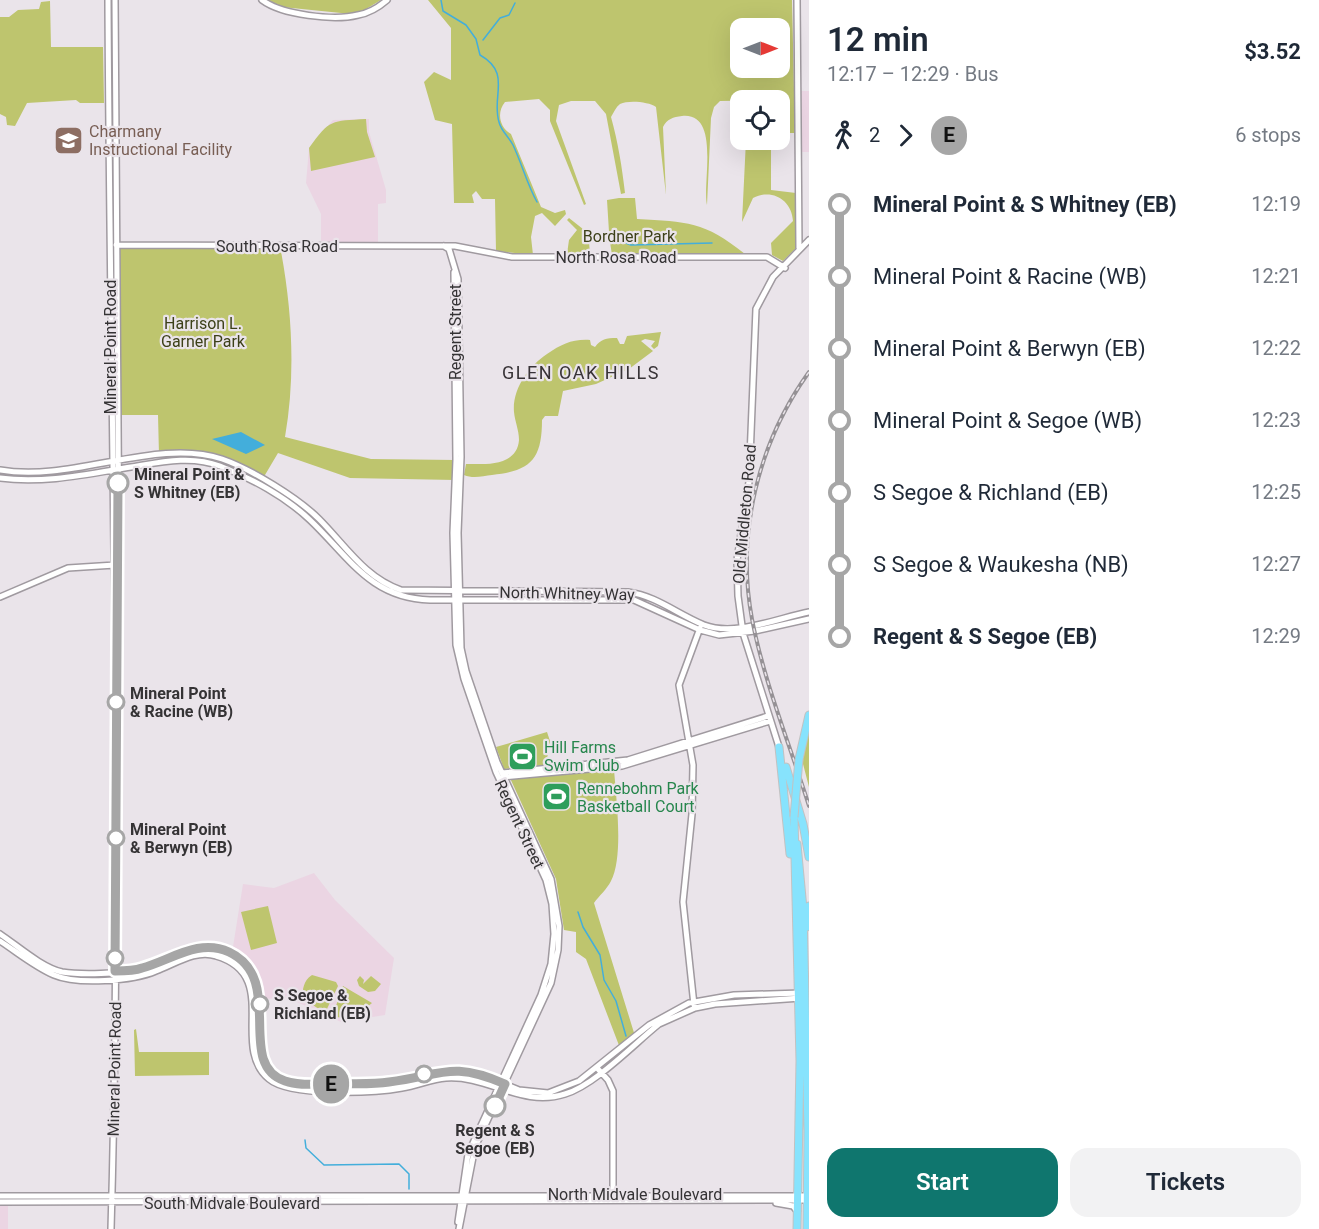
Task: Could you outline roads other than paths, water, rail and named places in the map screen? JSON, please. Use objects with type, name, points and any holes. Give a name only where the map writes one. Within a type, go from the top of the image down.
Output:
[{"type":"main road","points":[[797,1229],[800,1198],[800,996],[794,879],[794,817],[802,741],[809,716]]},
{"type":"main road","points":[[779,747],[803,824],[809,857]]},
{"type":"main road","points":[[779,747],[786,830],[794,879]]},
{"type":"main road","points":[[794,830],[803,901],[804,978]]},
{"type":"main road","points":[[800,996],[804,978],[809,906]]},
{"type":"main road","points":[[800,1198],[805,1229]]},
{"type":"street","name":"Mineral Point Road","points":[[108,0],[111,470],[116,565]]},
{"type":"street","name":"Mineral Point Road","points":[[111,1229],[118,469],[115,0]]},
{"type":"street","points":[[262,0],[286,11],[342,17],[365,13],[387,0]]},
{"type":"street","points":[[797,0],[801,247]]},
{"type":"street","points":[[799,221],[802,236],[801,247]]},
{"type":"street","points":[[802,236],[809,242]]},
{"type":"street","name":"Old Middleton Road","points":[[779,747],[743,629],[737,560],[748,482],[755,314],[761,296],[772,280],[801,247],[809,242]]},
{"type":"street","name":"South Rosa Road","points":[[110,245],[444,246]]},
{"type":"street","name":"North Rosa Road","points":[[444,246],[512,257],[767,257],[784,267]]},
{"type":"street","name":"Regent Street","points":[[444,246],[449,249],[458,279],[461,438],[456,599],[460,637],[466,671],[502,775],[555,892],[558,912],[558,950],[546,997],[501,1086],[475,1147],[458,1229]]},
{"type":"street","name":"North Whitney Way","points":[[0,470],[45,472],[188,453],[225,460],[296,500],[317,517],[369,572],[385,584],[411,592],[637,593],[654,598],[701,627]]},
{"type":"street","name":"North Whitney Way","points":[[0,478],[39,480],[185,460],[220,466],[294,507],[365,577],[387,592],[410,598],[634,600],[701,627],[720,628],[743,629],[809,619]]},
{"type":"street","points":[[0,597],[68,568],[116,565]]},
{"type":"street","name":"North Whitney Way","points":[[743,629],[809,612]]},
{"type":"street","points":[[694,1005],[683,902],[693,761],[688,744],[679,685],[701,627]]},
{"type":"street","points":[[502,775],[604,764],[688,744],[769,719]]},
{"type":"street","points":[[0,934],[56,970],[71,973],[141,969],[199,948],[220,949],[236,956],[249,969],[259,992],[262,1057],[272,1073],[286,1082],[379,1083],[452,1070],[470,1071],[501,1086]]},
{"type":"street","points":[[0,941],[55,975],[71,979],[141,977],[199,955],[217,956],[232,962],[245,975],[252,993],[253,1051],[257,1063],[270,1080],[292,1090],[383,1090],[451,1078],[472,1079],[528,1092],[548,1093],[573,1084],[599,1070],[659,1024],[694,1005],[800,996]]},
{"type":"street","points":[[750,1002],[753,998],[780,993]]},
{"type":"street","points":[[599,1070],[660,1017],[720,997],[780,993],[800,996]]},
{"type":"street","points":[[720,997],[746,998],[750,1002]]},
{"type":"street","points":[[599,1070],[613,1091],[611,1149],[613,1202]]},
{"type":"street","name":"North Midvale Boulevard","points":[[464,1195],[613,1194],[800,1198]]},
{"type":"street","name":"South Midvale Boulevard","points":[[0,1202],[464,1195]]},
{"type":"street","name":"South Midvale Boulevard","points":[[0,1196],[462,1202]]},
{"type":"street","name":"North Midvale Boulevard","points":[[462,1202],[763,1202],[800,1198]]},
{"type":"street","points":[[763,1202],[793,1206],[798,1211]]},
{"type":"water","points":[[241,432],[265,445],[246,454],[212,439]]},
{"type":"waterway","points":[[441,0],[443,11],[466,25],[476,39],[480,55],[495,69],[498,77],[497,112],[500,125],[513,145],[537,202]]},
{"type":"waterway","points":[[483,40],[500,18],[509,15],[515,3]]},
{"type":"waterway","points":[[616,239],[631,245],[712,243]]},
{"type":"waterway","points":[[578,912],[583,927],[600,955],[604,980],[616,1001],[626,1036]]},
{"type":"waterway","points":[[305,1140],[306,1148],[324,1165],[399,1164],[409,1174],[409,1189]]},
{"type":"railway","points":[[809,372],[791,399],[764,459],[755,490],[747,554],[748,587],[757,643],[770,690],[809,806]]},
{"type":"place","name":"Charmany Instructional Facility","points":[[68,140]]},
{"type":"place","name":"Mineral Point & S Whitney (EB)","points":[[118,483]]},
{"type":"place","name":"Mineral Point & Racine (WB)","points":[[116,702]]},
{"type":"place","name":"Hill Farms Swim Club","points":[[523,756]]},
{"type":"place","name":"Rennebohm Park Basketball Court","points":[[556,797]]},
{"type":"place","name":"Mineral Point & Berwyn (EB)","points":[[116,838]]},
{"type":"place","name":"S Segoe & Richland (EB)","points":[[260,1004]]},
{"type":"place","name":"Regent & S Segoe (EB)","points":[[495,1106]]},
{"type":"district","name":"GLEN OAK HILLS","points":[[581,373]]},
{"type":"park label","name":"Bordner Park","points":[[629,236]]},
{"type":"park label","name":"Harrison L. Garner Park","points":[[203,332]]}]
